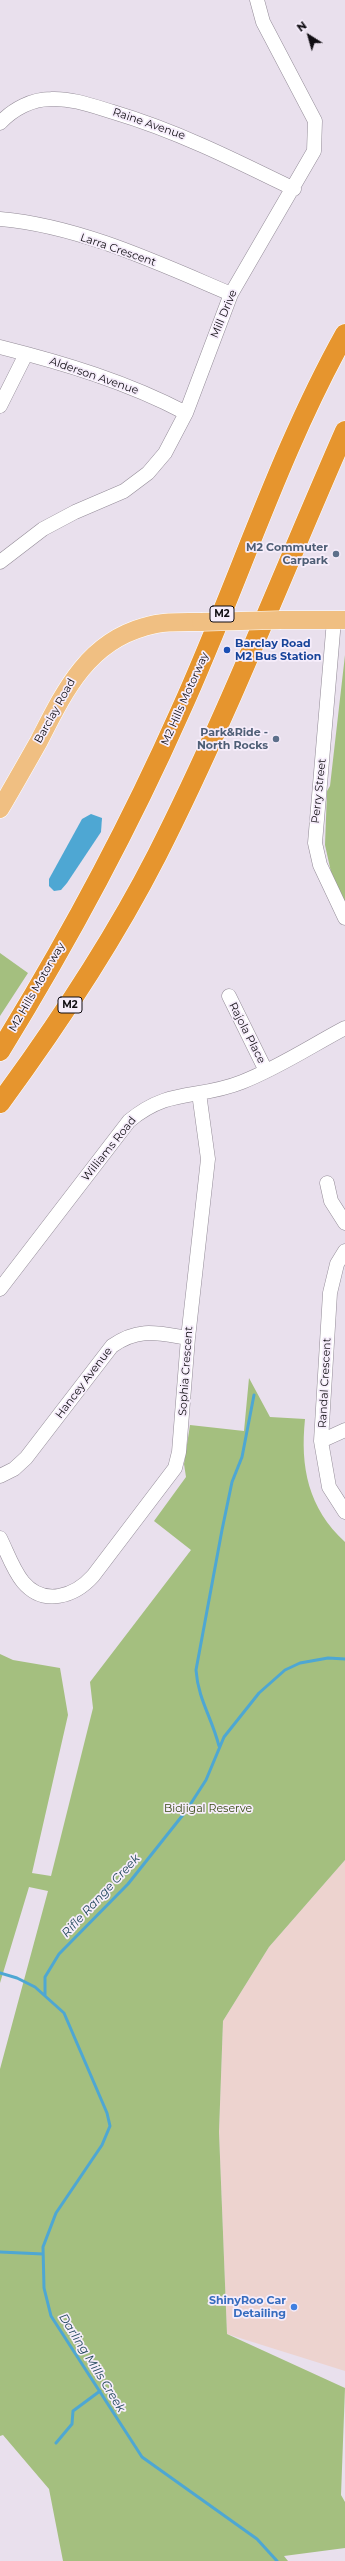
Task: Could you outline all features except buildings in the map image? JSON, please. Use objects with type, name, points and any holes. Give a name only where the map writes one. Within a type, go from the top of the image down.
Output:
[{"type":"highway","name":"M2 Hills Motorway","points":[[0,1051],[92,891],[180,713],[292,446],[345,334]]},
{"type":"highway","name":"M2","points":[[0,1103],[72,1003],[156,857],[201,765],[345,430]]},
{"type":"main road","name":"Barclay Road","points":[[0,809],[70,681],[89,658],[113,640],[140,628],[162,623],[339,620]]},
{"type":"street","name":"Mill Drive","points":[[0,562],[43,529],[75,512],[124,491],[148,473],[165,453],[186,412],[231,294],[294,189],[314,151],[315,121],[263,22],[257,0]]},
{"type":"street","name":"Raine Avenue","points":[[0,122],[20,107],[36,101],[50,99],[76,102],[172,131],[294,189]]},
{"type":"street","name":"Larra Crescent","points":[[0,219],[32,224],[92,240],[163,266],[231,294]]},
{"type":"street","name":"Alderson Avenue","points":[[0,347],[77,367],[154,396],[186,412]]},
{"type":"street","points":[[0,406],[26,354]]},
{"type":"street","name":"Perry Street","points":[[339,620],[332,658],[315,843],[320,865],[345,918]]},
{"type":"street","name":"Perry Street","points":[[332,658],[345,639]]},
{"type":"street","name":"Rajola Place","points":[[228,996],[266,1071]]},
{"type":"street","name":"Williams Road","points":[[0,1288],[129,1121],[144,1108],[163,1099],[222,1089],[266,1071],[345,1028]]},
{"type":"street","name":"Sophia Crescent","points":[[0,1538],[24,1582],[36,1593],[55,1596],[71,1594],[82,1588],[93,1576],[175,1468],[182,1432],[188,1338],[208,1158],[199,1093]]},
{"type":"street","points":[[327,1183],[331,1201],[345,1223]]},
{"type":"street","name":"Randal Crescent","points":[[345,1251],[337,1264],[330,1293],[321,1441],[329,1487],[345,1512]]},
{"type":"street","name":"Hancey Avenue","points":[[0,1476],[14,1469],[26,1458],[112,1346],[124,1337],[139,1332],[153,1332],[188,1338]]},
{"type":"street","points":[[321,1441],[345,1430]]},
{"type":"shaded area","points":[[345,1860],[345,2371],[227,2334],[219,2132],[223,2021],[269,1947]]},
{"type":"green space","points":[[345,655],[345,902],[331,872],[325,845],[327,791],[330,786]]},
{"type":"green space","points":[[0,953],[28,973],[0,1016]]},
{"type":"green space","name":"Bidjigal Reserve","points":[[249,1378],[270,1417],[305,1419],[304,1454],[309,1486],[322,1515],[332,1529],[345,1542],[345,1860],[269,1947],[223,2021],[219,2132],[227,2334],[345,2388],[341,2495],[345,2502],[345,2548],[284,2556],[288,2561],[63,2561],[49,2489],[3,2435],[0,2436],[0,2069],[48,1891],[29,1887],[0,1983],[0,1654],[13,1660],[60,1668],[68,1715],[32,1873],[51,1876],[93,1708],[90,1682],[191,1550],[154,1521],[186,1477],[184,1464],[190,1425],[244,1431]]},
{"type":"water","points":[[91,814],[102,818],[101,832],[67,883],[61,890],[54,891],[49,886],[49,879],[82,819]]},
{"type":"waterway","points":[[219,1746],[199,1690],[196,1670],[232,1482],[242,1457],[254,1395]]},
{"type":"waterway","name":"Rifle Range Creek","points":[[45,1995],[45,1977],[59,1954],[128,1884],[186,1811],[206,1780],[224,1737],[259,1693],[285,1670],[300,1663],[328,1658],[345,1659]]},
{"type":"waterway","name":"Darling Mills Creek","points":[[0,1973],[17,1978],[35,1987],[64,2013],[107,2113],[110,2126],[102,2145],[56,2213],[43,2247],[44,2288],[51,2316],[142,2457],[257,2539],[277,2561]]},
{"type":"waterway","points":[[0,2252],[43,2254]]},
{"type":"waterway","points":[[56,2443],[72,2424],[73,2411],[100,2391]]},
{"type":"place","name":"M2 Commuter Carpark","points":[[336,554]]},
{"type":"place","name":"Barclay Road M2 Bus Station","points":[[227,650]]},
{"type":"place","name":"Park&Ride - North Rocks","points":[[276,739]]},
{"type":"place","name":"ShinyRoo Car Detailing","points":[[294,2307]]}]
